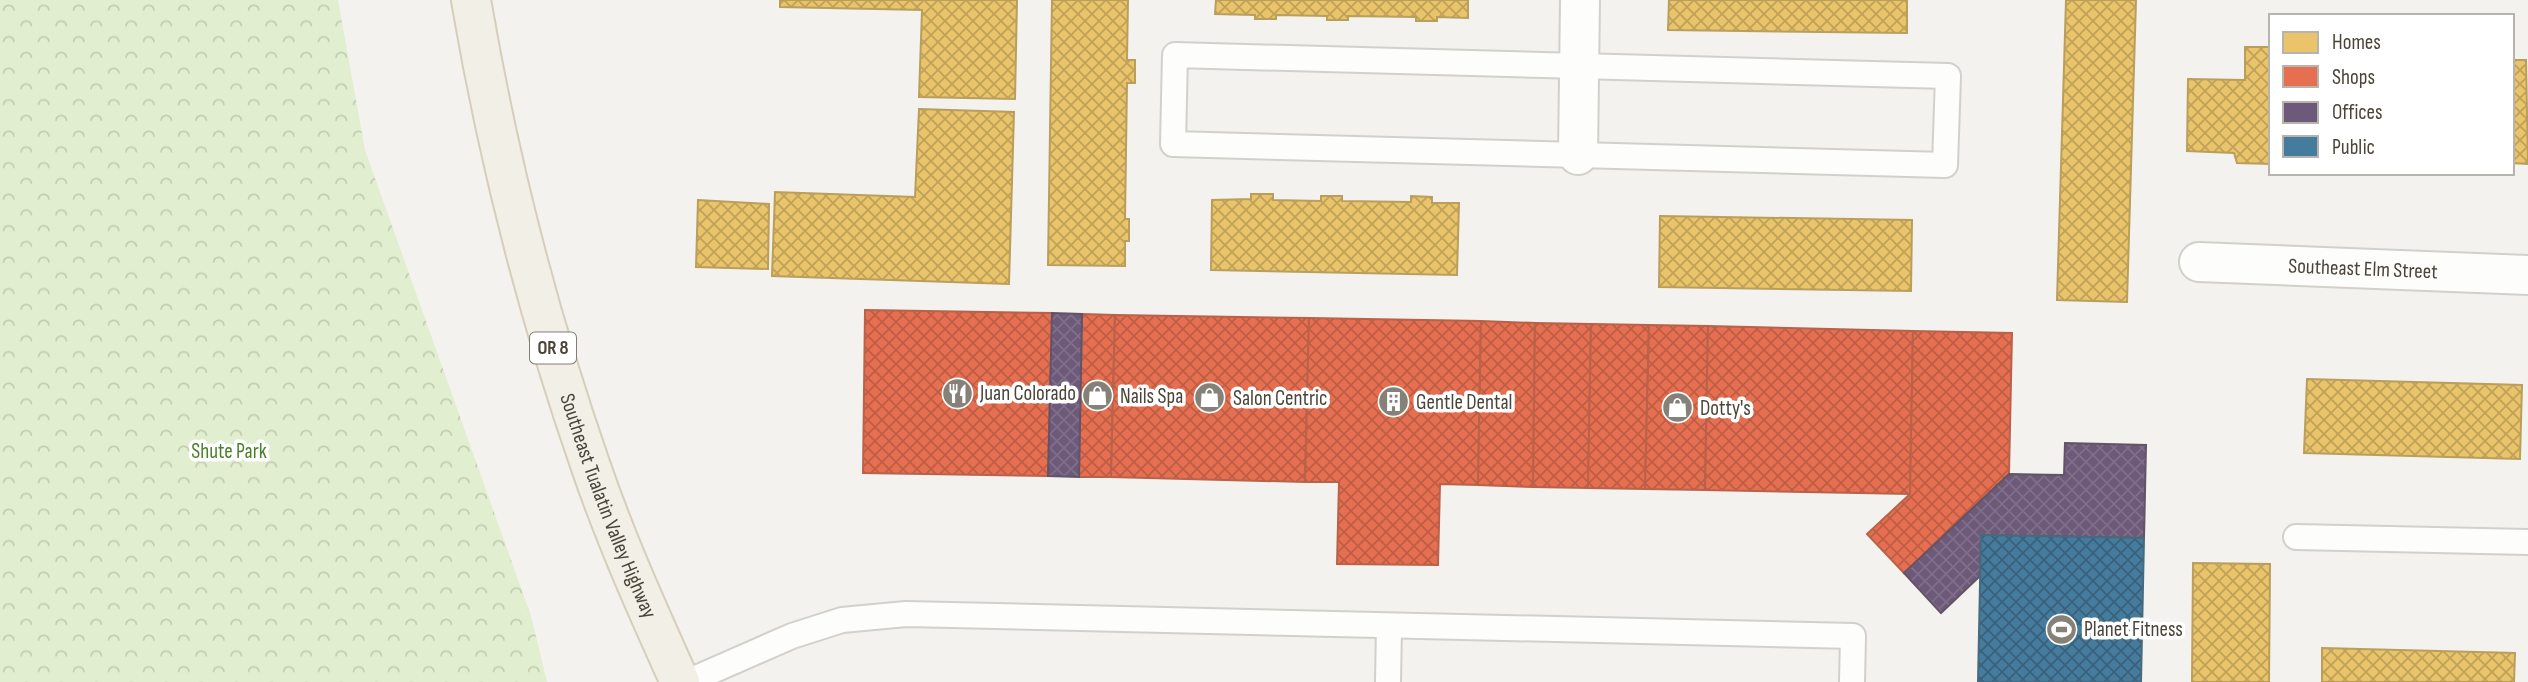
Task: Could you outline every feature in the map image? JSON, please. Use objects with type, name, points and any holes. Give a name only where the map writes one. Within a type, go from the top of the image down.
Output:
[{"type":"main road","name":"Southeast Tualatin Valley Highway","points":[[471,0],[484,71],[527,262],[591,466],[634,578],[680,682]]},
{"type":"street","points":[[1578,155],[1580,0]]},
{"type":"street","name":"Southeast Elm Street","points":[[2199,262],[2528,275]]},
{"type":"lane","points":[[1175,55],[1948,76],[1945,165],[1578,155],[1173,144],[1175,55]]},
{"type":"lane","points":[[2296,537],[2528,542]]},
{"type":"lane","points":[[687,682],[792,636],[842,620],[906,614],[1853,636],[1852,682]]},
{"type":"lane","points":[[1388,682],[1389,626]]},
{"type":"green space","name":"Shute Park","points":[[0,0],[338,0],[365,150],[531,616],[547,682],[0,682]]},
{"type":"building: Homes","points":[[780,0],[1017,0],[1015,99],[919,97],[922,10],[780,7]]},
{"type":"building: Homes","points":[[1052,0],[1128,0],[1127,60],[1135,60],[1135,83],[1127,83],[1125,219],[1129,219],[1129,241],[1125,241],[1125,266],[1048,265]]},
{"type":"building: Homes","points":[[1216,0],[1468,0],[1468,18],[1437,17],[1437,21],[1416,21],[1416,17],[1348,16],[1348,20],[1327,20],[1327,16],[1276,15],[1276,19],[1255,19],[1255,15],[1215,14]]},
{"type":"building: Homes","points":[[1669,0],[1907,0],[1907,33],[1668,30]]},
{"type":"building: Homes","points":[[2066,0],[2136,0],[2127,302],[2057,300]]},
{"type":"building: Homes","points":[[2245,47],[2269,47],[2269,164],[2237,163],[2234,153],[2187,151],[2188,79],[2245,80]]},
{"type":"building: Homes","points":[[2514,60],[2526,60],[2528,164],[2514,163]]},
{"type":"building: Homes","points":[[919,109],[1014,112],[1009,284],[772,276],[775,192],[915,197]]},
{"type":"building: Homes","points":[[1251,194],[1273,194],[1273,200],[1321,201],[1321,196],[1342,196],[1342,201],[1411,202],[1411,196],[1432,197],[1432,203],[1459,203],[1457,275],[1211,270],[1212,200],[1251,199]]},
{"type":"building: Homes","points":[[698,200],[769,204],[768,269],[696,267]]},
{"type":"building: Homes","points":[[1660,216],[1912,220],[1911,291],[1659,287]]},
{"type":"building: Homes","points":[[2307,379],[2522,385],[2520,459],[2304,453]]},
{"type":"building: Homes","points":[[2193,563],[2270,564],[2269,682],[2192,682]]},
{"type":"building: Homes","points":[[2322,648],[2515,653],[2514,682],[2322,682]]},
{"type":"building: Shops","name":"Juan Colorado","points":[[865,310],[1052,313],[1048,476],[863,473]]},
{"type":"building: Shops","name":"Nails Spa","points":[[1082,314],[1115,315],[1111,477],[1079,477]]},
{"type":"building: Shops","name":"Salon Centric","points":[[1115,315],[1309,318],[1305,482],[1111,477]]},
{"type":"building: Shops","name":"Gentle Dental","points":[[1309,318],[1481,321],[1478,485],[1440,484],[1438,565],[1337,564],[1339,482],[1305,482]]},
{"type":"building: Shops","points":[[1481,321],[1535,323],[1533,487],[1478,485]]},
{"type":"building: Shops","points":[[1535,323],[1591,324],[1588,488],[1533,487]]},
{"type":"building: Shops","points":[[1591,324],[1649,325],[1645,489],[1588,488]]},
{"type":"building: Shops","name":"Dotty's","points":[[1649,325],[1708,326],[1705,490],[1645,489]]},
{"type":"building: Shops","points":[[1708,326],[1913,331],[1910,494],[1705,490]]},
{"type":"building: Shops","points":[[1913,331],[2012,333],[2009,474],[1904,573],[1867,534],[1910,494]]},
{"type":"building: Offices","points":[[1052,313],[1082,314],[1079,477],[1048,476]]},
{"type":"building: Offices","points":[[2065,443],[2146,445],[2144,538],[1981,535],[1980,576],[1941,613],[1904,573],[2009,474],[2064,475]]},
{"type":"building: Public","name":"Planet Fitness","points":[[1981,535],[2144,538],[2141,682],[1978,682]]},
{"type":"place","name":"Juan Colorado","points":[[957,393]]},
{"type":"place","name":"Nails Spa","points":[[1097,396]]},
{"type":"place","name":"Salon Centric","points":[[1210,398]]},
{"type":"place","name":"Gentle Dental","points":[[1393,402]]},
{"type":"place","name":"Dotty's","points":[[1677,408]]},
{"type":"place","name":"Planet Fitness","points":[[2061,629]]}]
